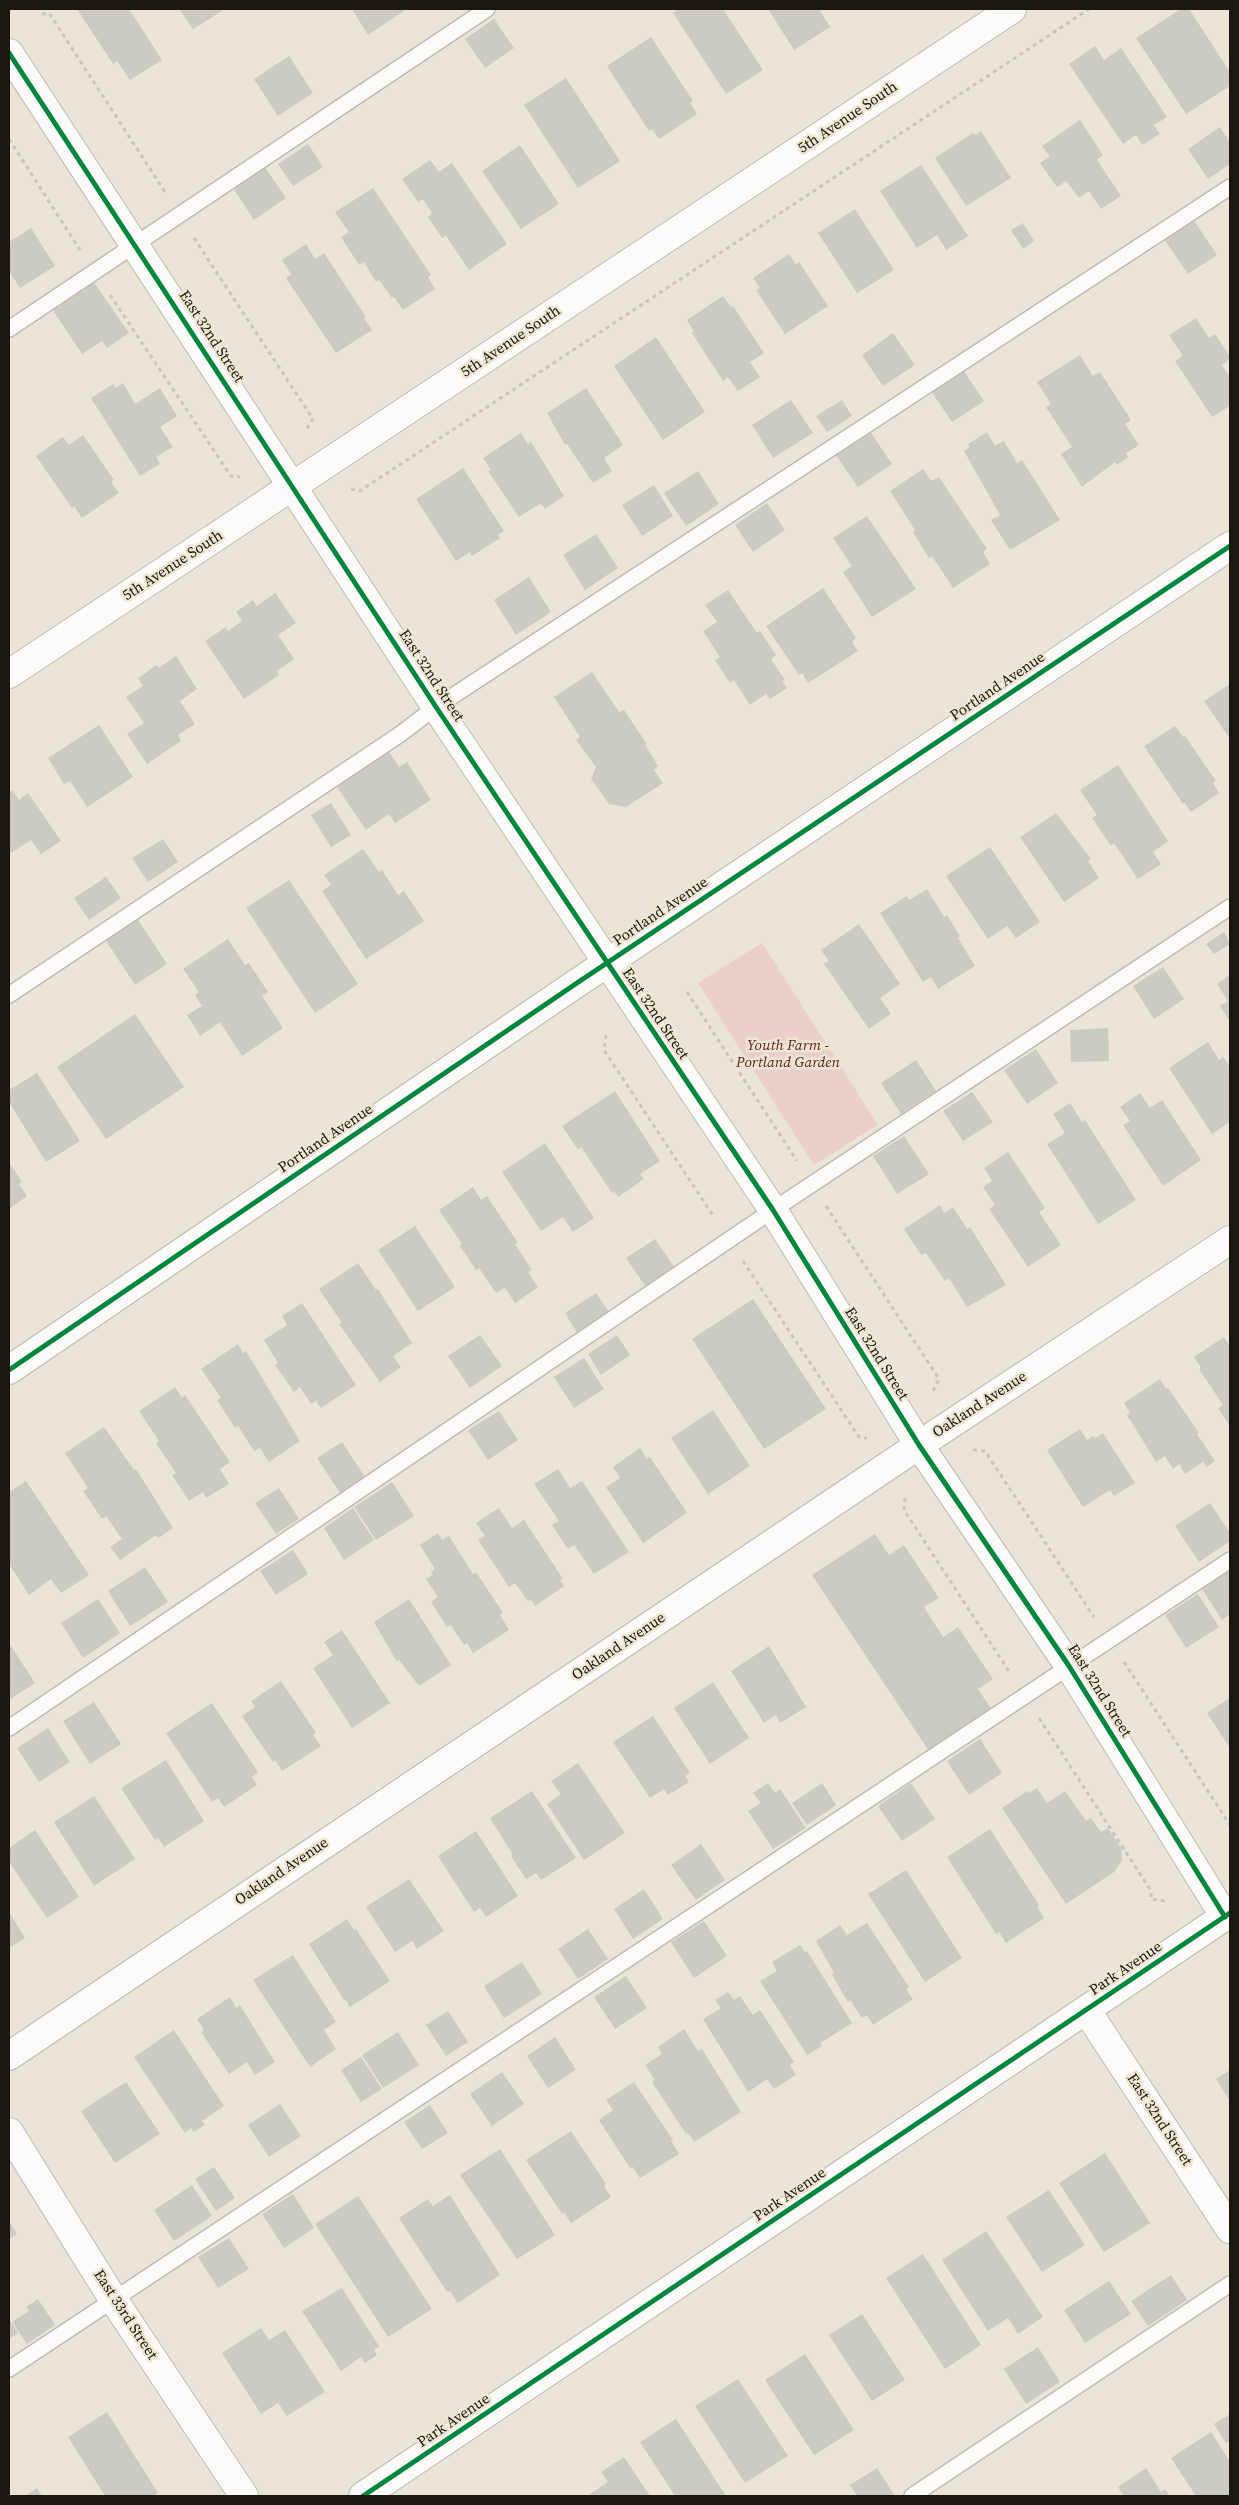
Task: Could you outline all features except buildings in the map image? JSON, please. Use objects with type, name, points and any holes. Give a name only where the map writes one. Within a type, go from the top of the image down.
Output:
[{"type":"street","name":"5th Avenue South","points":[[9,674],[1012,9]]},
{"type":"street","name":"East 32nd Street","points":[[9,53],[436,707],[606,964],[773,1210],[919,1445],[1069,1666],[1228,1915]]},
{"type":"street","name":"Portland Avenue","points":[[9,1370],[606,964],[1230,546]]},
{"type":"street","name":"Oakland Avenue","points":[[9,2056],[919,1445],[1230,1240]]},
{"type":"street","name":"Park Avenue","points":[[363,2496],[1228,1915]]},
{"type":"street","name":"East 32nd Street","points":[[1087,2011],[1230,2229]]},
{"type":"street","name":"East 33rd Street","points":[[9,2132],[114,2299],[244,2496]]},
{"type":"lane","points":[[9,329],[136,246],[487,9]]},
{"type":"lane","points":[[9,995],[399,735],[436,707],[1230,187]]},
{"type":"lane","points":[[9,1728],[773,1210],[1230,907]]},
{"type":"lane","points":[[9,2369],[1230,1560]]},
{"type":"lane","points":[[912,2496],[1230,2284]]},
{"type":"path","points":[[346,487],[360,491],[1089,9]]},
{"type":"path","points":[[9,139],[231,476],[240,477]]},
{"type":"green space","name":"Youth Farm - Portland Garden","points":[[762,943],[878,1125],[814,1165],[698,983]]},
{"type":"cycle path","points":[[9,53],[436,707],[773,1210],[919,1445],[1069,1666],[1225,1917]]},
{"type":"cycle path","points":[[9,1370],[574,985],[1230,546]]},
{"type":"cycle path","points":[[363,2496],[1230,1913]]}]
